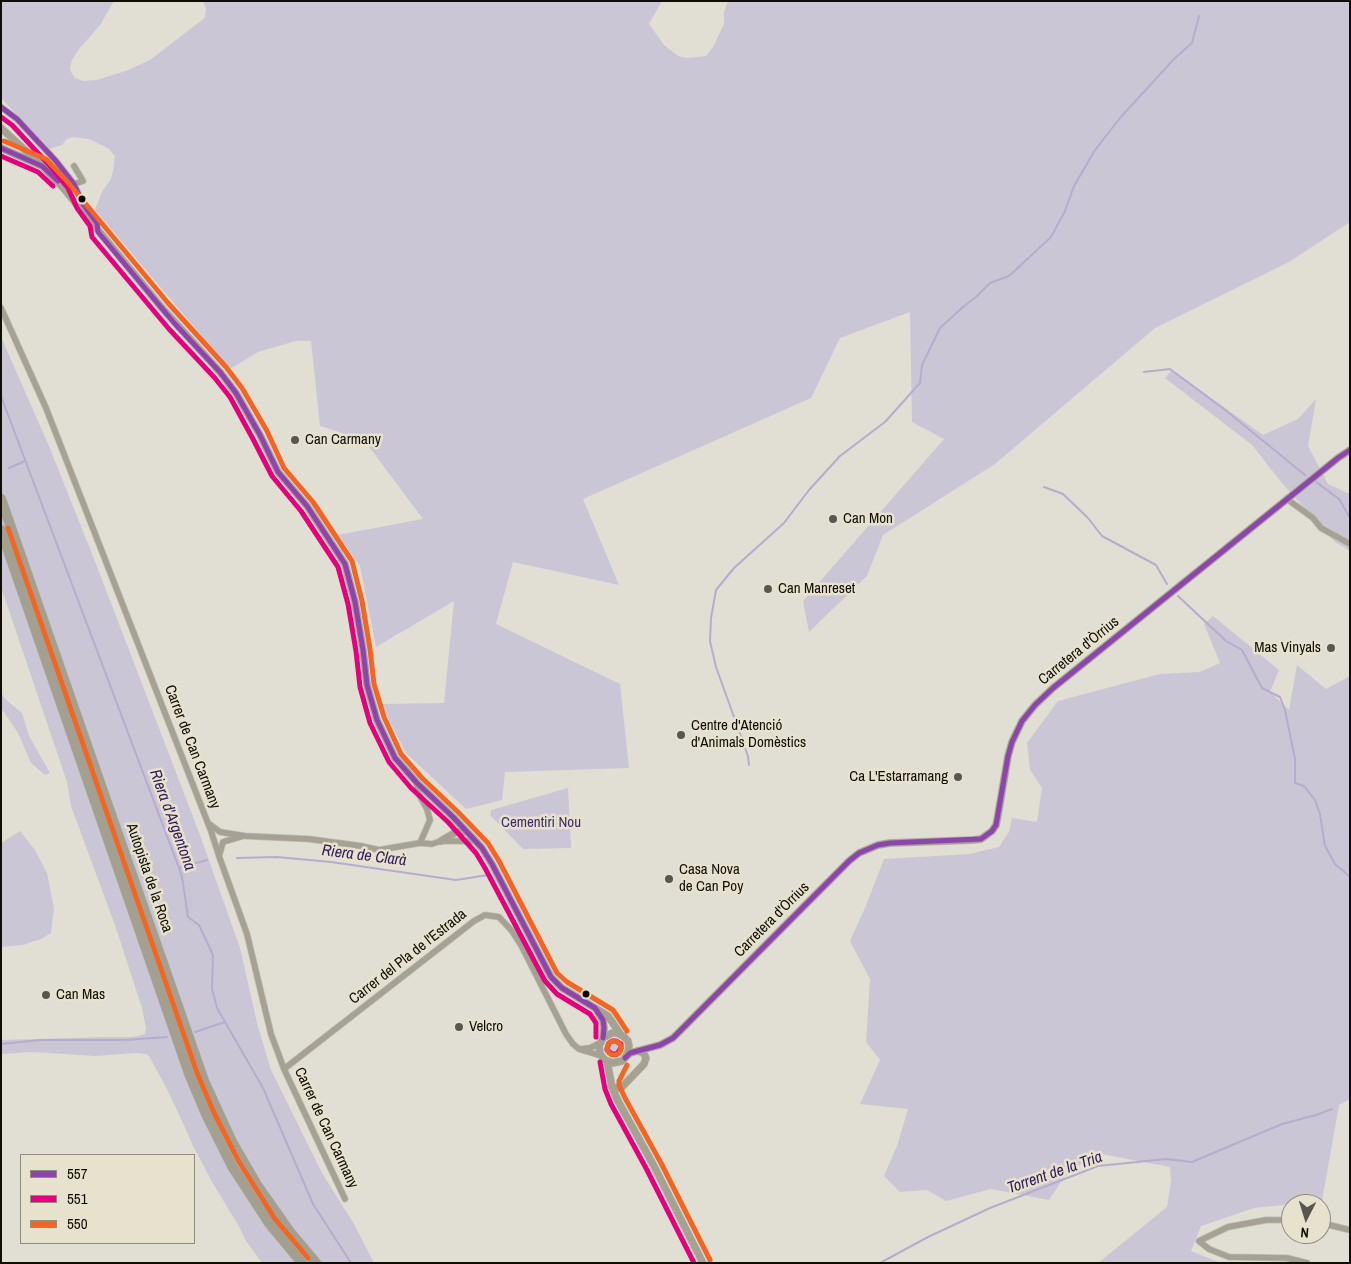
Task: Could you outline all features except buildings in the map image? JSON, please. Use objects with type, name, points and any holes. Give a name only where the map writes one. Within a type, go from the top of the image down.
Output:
[{"type":"highway","name":"Autopista de la Roca","points":[[1,499],[204,1081],[232,1142],[256,1185],[271,1207],[316,1263]]},
{"type":"highway","name":"Autopista de la Roca","points":[[1,530],[194,1084],[207,1116],[232,1166],[269,1223],[302,1263]]},
{"type":"street","points":[[1,107],[17,119],[74,184],[83,204],[97,223],[98,232]]},
{"type":"street","points":[[1,128],[31,154],[60,184],[175,324],[220,372],[236,393],[260,434],[278,472],[307,506],[344,564],[355,602],[367,685],[377,720],[395,758],[417,783],[476,841],[492,864],[551,977],[562,988],[608,1016],[621,1035],[644,1054],[646,1058],[644,1064],[621,1088],[616,1088],[612,1083]]},
{"type":"street","points":[[1,148],[42,166]]},
{"type":"street","points":[[74,166],[83,180],[74,184]]},
{"type":"street","name":"Carrer de Can Carmany","points":[[1,308],[46,408],[208,823],[247,934],[272,1034],[284,1069],[346,1199]]},
{"type":"street","name":"Carretera d'Òrrius","points":[[622,1060],[630,1053],[660,1045],[673,1038],[859,853],[878,845],[890,843],[981,839],[992,831],[996,825],[1012,742],[1022,721],[1034,705],[1350,450]]},
{"type":"street","points":[[1287,500],[1313,518],[1321,528],[1350,544]]},
{"type":"street","points":[[417,783],[417,791],[427,809],[430,820],[420,843]]},
{"type":"street","points":[[208,823],[220,832],[246,836],[308,838],[379,850],[420,843],[432,844],[442,841],[456,832],[467,832]]},
{"type":"street","points":[[219,856],[223,842],[246,836]]},
{"type":"street","points":[[442,841],[476,841]]},
{"type":"street","name":"Carrer del Pla de l'Estrada","points":[[284,1069],[474,920],[485,915],[499,918],[512,931],[566,1034],[579,1049]]},
{"type":"street","points":[[595,1008],[603,1020],[604,1028],[600,1051],[618,1101],[654,1166],[703,1263]]},
{"type":"street","points":[[579,1049],[590,1048],[612,1033],[621,1035]]},
{"type":"street","points":[[612,1083],[629,1049],[628,1041]]},
{"type":"street","points":[[579,1049],[613,1063],[622,1060]]},
{"type":"street","points":[[1281,1220],[1266,1220],[1228,1227],[1199,1241],[1209,1249],[1229,1257],[1287,1258],[1307,1263]]},
{"type":"street","points":[[1331,1225],[1350,1230]]},
{"type":"green space","points":[[4,1],[114,1],[100,25],[72,60],[71,72],[75,78],[83,81],[97,80],[126,71],[150,60],[205,17],[206,9],[203,1],[662,1],[649,24],[664,45],[678,56],[686,58],[706,56],[713,47],[724,24],[724,12],[728,1],[1350,1],[1350,222],[1289,262],[1155,328],[995,464],[883,535],[867,576],[809,632],[803,601],[944,439],[912,422],[910,312],[840,338],[811,398],[583,499],[619,585],[513,562],[496,624],[620,684],[629,768],[505,772],[502,800],[466,809],[406,753],[381,704],[444,703],[454,601],[376,647],[360,566],[338,535],[423,519],[364,440],[320,426],[311,341],[296,341],[258,352],[230,369],[95,210],[102,192],[111,179],[115,156],[109,149],[89,139],[74,137],[67,139],[62,145],[49,149],[1,98],[1,3]]},
{"type":"green space","points":[[1,337],[49,446],[200,835],[240,948],[258,1027],[271,1070],[322,1173],[354,1224],[374,1263],[262,1263],[246,1241],[212,1182],[167,1089],[149,1056],[146,1054],[95,1056],[34,1052],[1,1054],[1,1040],[133,1037],[145,1034],[146,1028],[142,1008],[116,928],[71,806],[67,782],[1,587]]},
{"type":"green space","points":[[1172,370],[1263,435],[1298,419],[1316,399],[1308,446],[1328,484],[1350,494],[1350,551],[1335,542],[1282,483],[1252,445],[1165,378]]},
{"type":"green space","points":[[1213,616],[1279,670],[1270,692],[1289,710],[1297,665],[1326,689],[1350,676],[1350,1099],[1339,1105],[1323,1194],[1281,1194],[1281,1205],[1254,1208],[1201,1226],[1191,1251],[1221,1263],[1098,1263],[1167,1207],[1171,1182],[1170,1167],[1096,1153],[1065,1176],[1049,1200],[991,1189],[946,1201],[927,1190],[900,1192],[884,1176],[897,1146],[908,1109],[860,1104],[880,1060],[866,1042],[870,979],[850,941],[884,859],[970,854],[999,847],[1009,832],[1012,818],[1037,822],[1042,788],[1030,770],[1027,743],[1058,701],[1160,674],[1200,672],[1220,663],[1204,624]]},
{"type":"green space","points":[[1,692],[4,698],[22,713],[29,736],[50,773],[45,775],[31,763],[18,733],[1,708]]},
{"type":"green space","name":"Cementiri Nou","points":[[568,788],[571,848],[523,849],[490,815],[491,810]]},
{"type":"green space","points":[[20,831],[35,850],[47,873],[54,908],[51,933],[41,939],[23,945],[1,947],[1,843]]},
{"type":"green space","points":[[611,1039],[619,1039],[624,1044],[622,1055],[611,1057],[606,1052],[606,1044]]},
{"type":"waterway","points":[[749,765],[748,756],[716,667],[710,641],[711,618],[716,590],[734,568],[784,523],[809,490],[840,456],[885,422],[920,383],[922,365],[940,328],[990,283],[1009,276],[1051,237],[1065,211],[1074,186],[1095,150],[1120,118],[1174,59],[1192,43],[1199,16]]},
{"type":"waterway","points":[[1144,372],[1170,369],[1224,409],[1305,475]]},
{"type":"waterway","name":"Riera d'Argentona","points":[[1,396],[179,868],[188,917],[199,925],[213,955],[212,989],[217,1008],[263,1088],[313,1204],[351,1263]]},
{"type":"waterway","points":[[9,468],[25,461]]},
{"type":"waterway","points":[[1316,482],[1339,499],[1350,518]]},
{"type":"waterway","points":[[1044,487],[1063,494],[1088,518],[1102,536],[1156,565],[1167,584]]},
{"type":"waterway","points":[[1178,596],[1226,641],[1242,650],[1262,688],[1280,697],[1285,710],[1295,759],[1295,783],[1304,786],[1315,800],[1320,814],[1325,846],[1335,864],[1350,877]]},
{"type":"waterway","name":"Riera de Clarà","points":[[237,858],[277,857],[331,862],[456,880],[488,875]]},
{"type":"waterway","name":"Riera de Clarà","points":[[179,868],[207,860]]},
{"type":"waterway","points":[[195,1032],[225,1022]]},
{"type":"waterway","points":[[1,1044],[40,1040],[125,1040],[167,1037]]},
{"type":"waterway","name":"Torrent de la Tria","points":[[880,1263],[928,1237],[990,1208],[1098,1166],[1166,1159],[1192,1162],[1282,1124],[1332,1109]]},
{"type":"transit line","name":"557","points":[[1,107],[17,119],[56,161],[74,184],[83,204],[97,223],[98,232],[175,324],[220,372],[236,393],[278,472],[307,506],[345,564],[355,602],[367,685],[377,720],[395,758],[417,783],[482,848],[551,977],[562,988],[595,1008],[603,1020],[603,1038]]},
{"type":"transit line","name":"551","points":[[1,117],[12,125],[68,188],[77,208],[90,226],[92,237],[169,329],[230,397],[272,476],[301,511],[338,567],[348,604],[360,687],[370,723],[389,762],[411,788],[448,822],[476,853],[545,981],[557,994],[590,1014],[596,1023],[596,1037]]},
{"type":"transit line","name":"550","points":[[4,141],[46,159],[242,388],[267,431],[284,468],[313,502],[352,561],[362,601],[374,684],[384,717],[401,754],[422,778],[488,843],[557,973],[567,982],[613,1010],[627,1031]]},
{"type":"transit line","name":"557","points":[[1,148],[42,166],[58,181]]},
{"type":"transit line","name":"551","points":[[1,156],[38,172],[53,186]]},
{"type":"transit line","name":"557","points":[[625,1058],[630,1053],[660,1045],[673,1038],[859,853],[878,845],[890,843],[981,839],[992,831],[996,825],[1012,742],[1022,721],[1035,705],[1053,688],[1350,450]]},
{"type":"transit line","name":"550","points":[[8,528],[197,1073],[214,1113],[239,1162],[275,1219],[308,1258]]},
{"type":"transit line","name":"550","points":[[611,1041],[617,1041],[621,1048],[617,1055],[611,1055],[607,1051],[607,1045],[611,1041]]},
{"type":"transit line","name":"551","points":[[607,1049],[612,1041],[621,1044],[617,1054],[612,1054],[607,1050]]},
{"type":"transit line","name":"551","points":[[600,1062],[605,1089],[611,1104],[694,1263]]},
{"type":"transit line","name":"550","points":[[627,1065],[619,1085],[710,1260]]},
{"type":"place","name":"Can Carmany","points":[[295,440]]},
{"type":"place","name":"Can Mon","points":[[833,519]]},
{"type":"place","name":"Can Manreset","points":[[768,589]]},
{"type":"place","name":"Mas Vinyals","points":[[1331,648]]},
{"type":"place","name":"Centre d'Atenció d'Animals Domèstics","points":[[681,735]]},
{"type":"place","name":"Ca L'Estarramang","points":[[958,777]]},
{"type":"place","name":"Casa Nova de Can Poy","points":[[669,879]]},
{"type":"place","name":"Can Mas","points":[[46,995]]},
{"type":"place","name":"Velcro","points":[[459,1027]]}]
